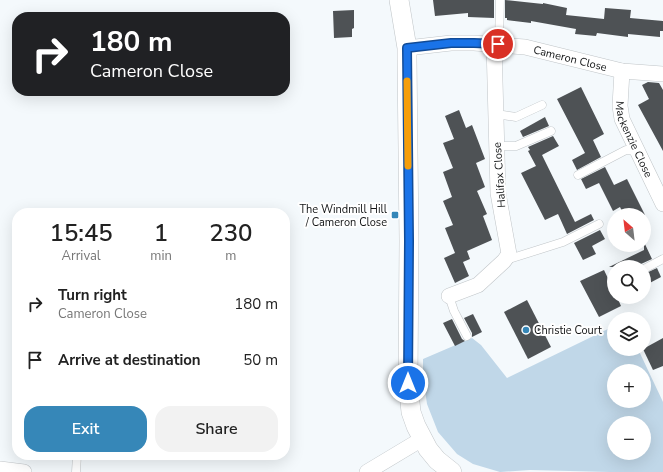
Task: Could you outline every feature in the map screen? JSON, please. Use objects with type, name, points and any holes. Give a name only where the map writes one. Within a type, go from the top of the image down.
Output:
[{"type":"street","points":[[399,0],[407,48],[409,241],[408,383],[411,412],[422,439],[428,449],[437,460],[452,472]]},
{"type":"street","name":"Cameron Close","points":[[407,48],[451,43],[496,44],[525,47],[622,71],[663,74]]},
{"type":"street","name":"Halifax Close","points":[[496,44],[496,146],[498,193],[508,254],[504,261]]},
{"type":"street","name":"Mackenzie Close","points":[[622,71],[620,112],[645,168],[662,198]]},
{"type":"street","points":[[449,296],[478,285],[504,261]]},
{"type":"street","points":[[367,472],[422,439]]},
{"type":"street","points":[[0,469],[24,472]]},
{"type":"lane","points":[[496,44],[500,0]]},
{"type":"lane","points":[[496,114],[516,117],[542,105]]},
{"type":"lane","points":[[496,146],[516,146],[551,131]]},
{"type":"lane","points":[[578,175],[626,150],[638,151]]},
{"type":"lane","points":[[504,261],[563,242],[599,224]]},
{"type":"lane","points":[[651,265],[663,259]]},
{"type":"lane","points":[[449,296],[454,311],[467,336]]},
{"type":"lane","points":[[76,472],[77,460]]},
{"type":"shaded area","points":[[607,329],[607,356],[641,356],[645,364],[607,364],[607,408],[651,408],[651,377],[663,402],[663,472],[530,470],[500,472],[473,464],[457,454],[438,432],[427,404],[423,376],[423,359],[472,338],[481,345],[507,378]]},
{"type":"building","points":[[433,0],[494,0],[494,18],[468,17],[468,13],[435,16]]},
{"type":"building","points":[[505,0],[543,3],[567,8],[566,15],[604,19],[605,8],[631,10],[630,18],[663,21],[663,31],[660,31],[660,37],[628,34],[628,37],[597,33],[596,36],[575,34],[576,29],[531,21],[531,23],[507,20],[507,18],[505,18]]},
{"type":"building","points":[[354,10],[354,28],[352,29],[352,37],[334,38],[333,11]]},
{"type":"building","points":[[648,82],[659,83],[663,90],[663,151],[638,105],[649,99],[642,85]]},
{"type":"building","points":[[581,87],[604,134],[593,140],[601,157],[577,170],[572,160],[585,153],[557,99]]},
{"type":"building","points":[[459,110],[466,128],[472,125],[485,159],[476,163],[485,187],[477,191],[487,214],[483,216],[492,240],[467,251],[470,259],[463,262],[469,276],[455,283],[444,258],[455,253],[445,228],[453,225],[443,201],[452,197],[443,172],[453,168],[443,143],[454,139],[445,116]]},
{"type":"building","points":[[545,117],[549,126],[523,137],[520,131]]},
{"type":"building","points":[[553,136],[559,146],[542,155],[575,222],[591,214],[594,220],[567,234],[558,214],[545,220],[521,173],[536,166],[528,151],[530,150],[528,147]]},
{"type":"building","points":[[605,167],[614,185],[627,179],[642,208],[612,208],[599,183],[586,189],[581,179]]},
{"type":"building","points":[[600,230],[605,239],[592,246],[596,254],[583,260],[574,243]]},
{"type":"building","points":[[640,252],[649,252],[652,259],[650,260],[623,260]]},
{"type":"building","points":[[657,268],[661,277],[651,282],[651,271]]},
{"type":"building","points":[[604,270],[607,276],[607,304],[620,304],[621,306],[599,317],[580,281]]},
{"type":"building","name":"Christie Court","points":[[527,300],[551,347],[528,359],[504,312]]},
{"type":"building","points":[[473,314],[482,332],[472,337],[472,333],[464,318]]},
{"type":"building","points":[[452,319],[462,339],[465,341],[455,346],[443,323]]},
{"type":"building","points":[[663,338],[663,366],[653,370],[646,356],[651,356],[651,345]]},
{"type":"slow traffic","points":[[407,81],[408,166]]},
{"type":"place","name":"The Windmill Hill / Cameron Close","points":[[395,215]]},
{"type":"place","name":"Christie Court","points":[[526,330]]},
{"type":"route","points":[[408,383],[409,241],[407,48],[451,43],[498,44]]}]
